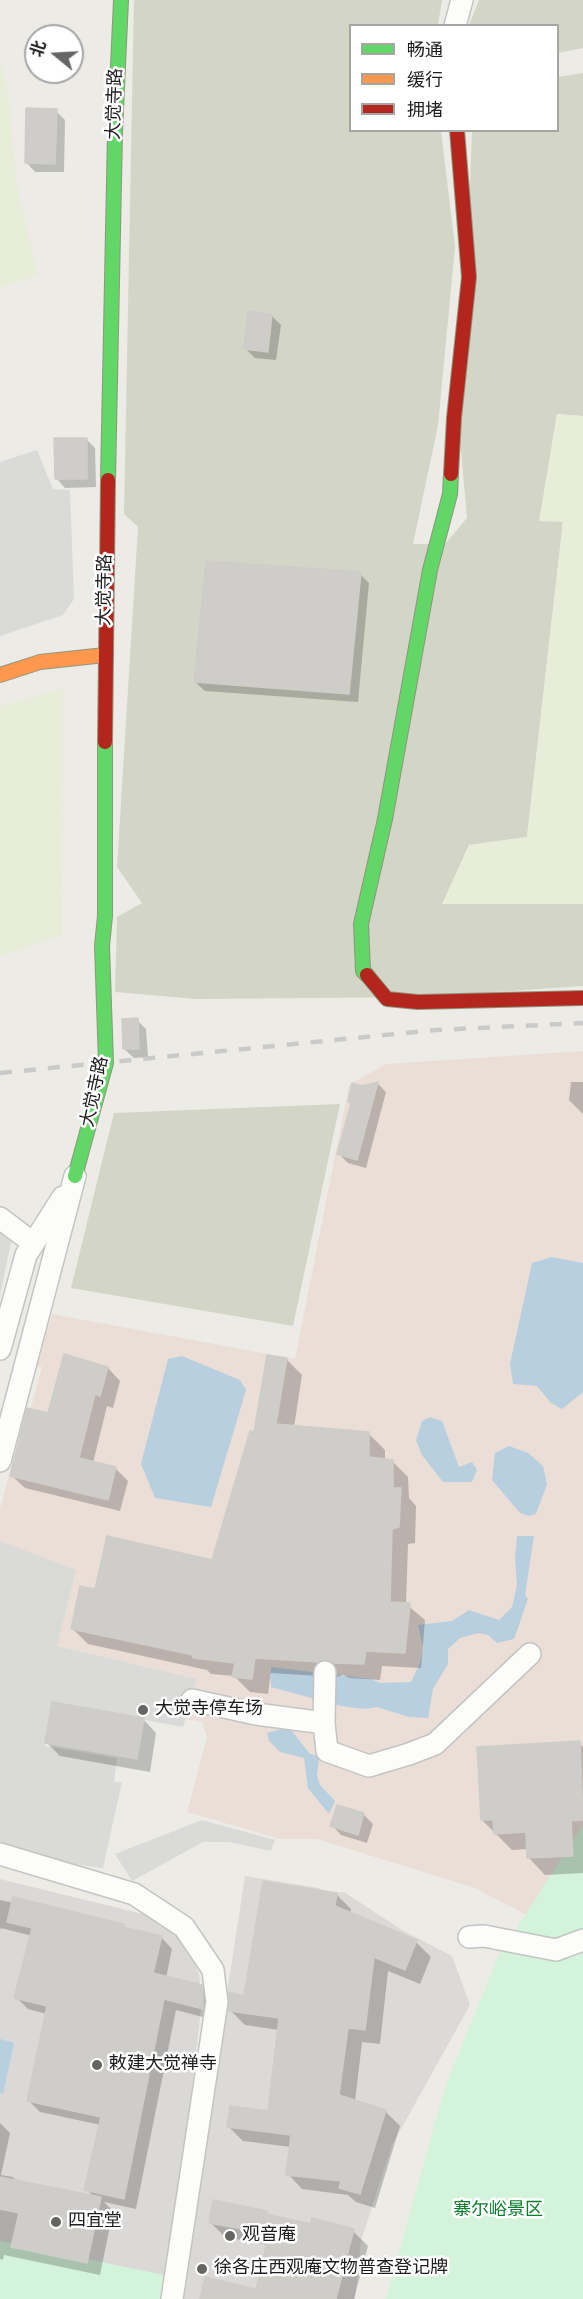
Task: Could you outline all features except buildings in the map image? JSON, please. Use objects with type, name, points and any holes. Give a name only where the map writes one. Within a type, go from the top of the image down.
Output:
[{"type":"street","name":"大觉寺路","points":[[0,1461],[106,1064],[102,945],[105,916],[105,655],[115,132],[121,0]]},
{"type":"street","points":[[456,24],[462,0]]},
{"type":"street","points":[[457,132],[469,277],[454,417],[450,494],[430,570],[384,819],[361,924],[363,971],[387,999],[418,1002],[583,998]]},
{"type":"street","points":[[0,675],[40,662],[105,655]]},
{"type":"street","name":"大觉寺路","points":[[0,1349],[21,1269],[33,1243],[75,1176]]},
{"type":"street","points":[[0,1218],[33,1243]]},
{"type":"street","points":[[325,1672],[324,1723],[327,1751],[369,1766],[435,1744],[530,1654]]},
{"type":"street","points":[[192,1700],[256,1714],[324,1723]]},
{"type":"street","points":[[0,1854],[134,1893],[184,1926],[213,1970],[217,2002],[172,2299]]},
{"type":"street","points":[[468,1937],[484,1936],[556,1950],[583,1940]]},
{"type":"shaded area","points":[[134,0],[442,0],[438,24],[349,24],[349,132],[441,132],[455,247],[438,425],[413,544],[445,544],[467,518],[460,439],[472,132],[559,132],[559,77],[583,73],[583,416],[557,414],[540,521],[563,521],[527,837],[469,845],[443,904],[583,904],[583,986],[424,997],[196,999],[115,992],[117,917],[142,903],[117,867],[138,527],[124,514]]},
{"type":"shaded area","points":[[479,0],[583,0],[583,48],[559,53],[559,24],[469,24]]},
{"type":"shaded area","points":[[37,450],[53,489],[70,490],[74,599],[63,615],[0,636],[0,462]]},
{"type":"shaded area","points":[[583,1051],[583,1864],[540,1922],[475,1888],[317,1839],[280,1839],[187,1812],[207,1737],[202,1722],[186,1719],[197,1679],[57,1646],[0,1541],[0,1509],[27,1408],[31,1408],[42,1367],[37,1365],[52,1314],[295,1359],[349,1085],[386,1064]]},
{"type":"shaded area","points":[[340,1104],[293,1326],[71,1288],[114,1113]]},
{"type":"shaded area","points":[[0,1226],[12,1237],[0,1295]]},
{"type":"shaded area","name":"大觉寺停车场","points":[[0,1541],[76,1570],[57,1646],[197,1679],[183,1727],[52,1703],[45,1746],[117,1758],[114,1782],[122,1782],[103,1868],[0,1854]]},
{"type":"shaded area","points":[[202,1820],[275,1840],[271,1851],[229,1842],[203,1842],[132,1881],[115,1854]]},
{"type":"shaded area","points":[[245,1876],[319,1888],[325,1893],[344,1892],[402,1930],[452,1956],[470,2005],[392,2145],[361,2241],[355,2299],[180,2299]]},
{"type":"shaded area","name":"敕建大觉禅寺","points":[[0,1879],[151,1916],[164,1923],[188,1947],[199,1973],[202,2001],[188,2122],[160,2299],[0,2299]]},
{"type":"shaded area","name":"观音庵","points":[[204,2194],[272,2210],[251,2299],[211,2299],[196,2296],[203,2265],[189,2261]]},
{"type":"green space","points":[[0,59],[8,92],[17,185],[38,276],[0,287]]},
{"type":"green space","points":[[557,414],[583,416],[583,904],[442,904],[469,845],[527,837],[563,522],[539,521]]},
{"type":"green space","points":[[63,689],[62,935],[0,957],[0,706]]},
{"type":"green space","name":"寨尔峪景区","points":[[583,1825],[583,2299],[386,2299],[445,2087],[498,1957]]},
{"type":"green space","points":[[0,2241],[164,2275],[160,2299],[0,2299]]},
{"type":"water","points":[[552,1257],[583,1263],[583,1392],[562,1409],[551,1403],[537,1386],[513,1384],[510,1364],[532,1263]]},
{"type":"water","points":[[182,1356],[240,1380],[246,1390],[211,1507],[155,1498],[141,1464],[168,1359]]},
{"type":"water","points":[[430,1417],[442,1421],[459,1467],[472,1462],[477,1470],[472,1482],[443,1482],[422,1455],[416,1440],[422,1421]]},
{"type":"water","points":[[509,1446],[528,1453],[543,1466],[547,1484],[536,1514],[529,1516],[520,1513],[492,1480],[495,1453]]},
{"type":"water","points":[[517,1536],[534,1536],[525,1595],[528,1599],[514,1639],[497,1643],[488,1635],[478,1633],[460,1638],[448,1649],[448,1664],[433,1689],[428,1718],[409,1717],[377,1707],[364,1709],[341,1706],[271,1687],[271,1667],[371,1679],[380,1683],[411,1682],[420,1663],[423,1647],[418,1625],[452,1621],[469,1610],[499,1620],[512,1607],[517,1585],[515,1558]]},
{"type":"water","points":[[289,1727],[309,1753],[319,1757],[317,1776],[320,1785],[335,1801],[329,1814],[308,1788],[304,1758],[280,1752],[269,1741],[267,1733]]},
{"type":"water","points":[[0,2039],[14,2043],[3,2094],[0,2093]]},
{"type":"railway","points":[[0,1073],[436,1030],[583,1023]]},
{"type":"traffic: fast","points":[[108,480],[115,132],[121,0]]},
{"type":"traffic: fast","points":[[367,975],[363,971],[361,924],[385,819],[430,570],[450,494],[451,474]]},
{"type":"traffic: fast","points":[[75,1176],[106,1063],[102,946],[105,916],[105,742]]},
{"type":"traffic: slow","points":[[0,675],[40,662],[105,655]]},
{"type":"traffic: jam","points":[[451,474],[454,418],[469,277],[457,132]]},
{"type":"traffic: jam","points":[[105,742],[108,480]]},
{"type":"traffic: jam","points":[[367,975],[387,999],[418,1002],[583,998]]},
{"type":"place","name":"大觉寺停车场","points":[[143,1710]]},
{"type":"place","name":"敕建大觉禅寺","points":[[97,2065]]},
{"type":"place","name":"四宜堂","points":[[56,2222]]},
{"type":"place","name":"观音庵","points":[[230,2236]]},
{"type":"place","name":"徐各庄西观庵文物普查登记牌","points":[[202,2269]]}]
